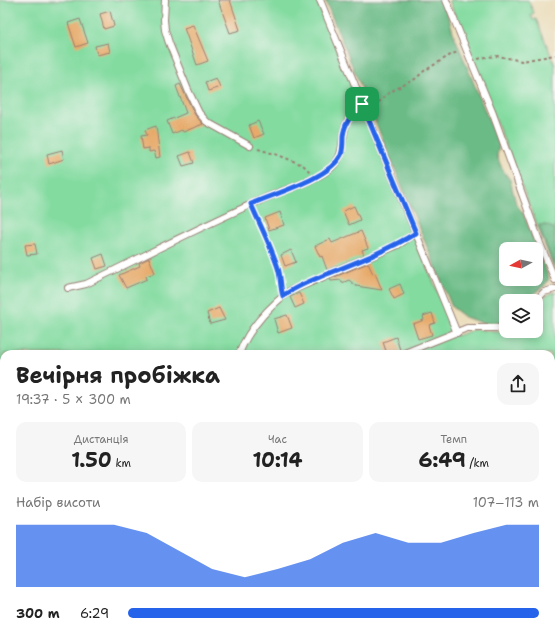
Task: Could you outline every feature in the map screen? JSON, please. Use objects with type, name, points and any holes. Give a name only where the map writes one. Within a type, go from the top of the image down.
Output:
[{"type":"lane","points":[[165,0],[165,30],[188,90],[199,112],[207,122],[250,146]]},
{"type":"lane","points":[[320,0],[457,332]]},
{"type":"lane","points":[[446,0],[493,114],[541,246],[555,280]]},
{"type":"lane","points":[[68,288],[86,284],[251,204],[327,171],[334,165],[341,154],[346,124],[352,112],[362,104]]},
{"type":"lane","points":[[241,350],[256,324],[275,303],[288,292],[398,245],[416,233]]},
{"type":"lane","points":[[542,294],[544,292],[555,289]]},
{"type":"lane","points":[[412,350],[471,328],[499,328]]},
{"type":"path","points":[[362,104],[374,105],[380,102],[390,92],[415,79],[424,71],[462,49],[469,57],[479,59],[498,56],[522,61],[555,55]]},
{"type":"path","points":[[250,146],[303,165],[314,177]]},
{"type":"path","points":[[251,204],[278,266],[283,296]]},
{"type":"green space","points":[[0,0],[316,0],[456,336],[476,329],[499,332],[499,338],[543,338],[543,299],[547,295],[555,292],[555,350],[0,350]]},
{"type":"green space","points":[[325,0],[443,0],[454,35],[499,145],[497,156],[502,169],[510,180],[516,204],[523,213],[535,242],[499,242],[499,286],[543,286],[543,263],[549,278],[545,285],[534,294],[499,294],[499,323],[482,323],[465,317],[452,307]]},
{"type":"green space","points":[[449,0],[528,0],[534,13],[531,15],[533,20],[536,19],[555,65],[555,271]]},
{"type":"green space","points":[[539,225],[546,225],[555,229],[555,267],[543,238]]},
{"type":"building","points":[[218,0],[230,0],[240,30],[230,33]]},
{"type":"building","points":[[110,11],[114,26],[104,29],[100,14]]},
{"type":"building","points":[[80,19],[88,43],[76,47],[68,23]]},
{"type":"building","points":[[193,25],[208,61],[197,65],[184,28]]},
{"type":"building","points":[[108,43],[110,52],[97,55],[95,46]]},
{"type":"building","points":[[216,78],[220,87],[208,91],[205,82]]},
{"type":"building","points":[[180,84],[195,115],[203,124],[183,132],[182,130],[172,134],[167,121],[186,113],[176,86]]},
{"type":"building","points":[[258,121],[264,134],[254,138],[249,125]]},
{"type":"building","points":[[156,126],[160,157],[156,158],[154,151],[149,152],[149,148],[143,149],[141,136],[147,135],[145,130]]},
{"type":"building","points":[[62,150],[64,159],[49,164],[47,154]]},
{"type":"building","points":[[190,152],[194,163],[183,166],[179,156]]},
{"type":"building","points":[[354,206],[360,220],[349,225],[343,211]]},
{"type":"building","points":[[280,212],[284,225],[269,230],[265,218]]},
{"type":"building","points":[[361,231],[368,248],[362,250],[364,255],[327,270],[322,256],[320,257],[315,246],[330,239],[332,243]]},
{"type":"building","points":[[35,244],[37,254],[27,255],[25,245]]},
{"type":"building","points":[[291,250],[296,262],[285,266],[281,255]]},
{"type":"building","points":[[103,254],[107,266],[97,269],[93,258]]},
{"type":"building","points":[[149,258],[155,273],[146,276],[147,279],[126,288],[119,275],[140,266],[139,263]]},
{"type":"building","points":[[368,263],[373,274],[375,273],[382,290],[356,286],[349,280],[342,283],[341,280],[331,281],[330,279]]},
{"type":"building","points":[[400,284],[404,294],[394,299],[389,289]]},
{"type":"building","points":[[299,293],[304,304],[295,308],[290,297]]},
{"type":"building","points":[[219,308],[225,320],[210,324],[207,313]]},
{"type":"building","points":[[432,313],[435,323],[429,325],[432,335],[418,339],[413,324],[424,320],[423,316]]},
{"type":"building","points":[[287,315],[292,328],[278,333],[274,319]]},
{"type":"building","points":[[396,337],[400,350],[386,350],[383,342]]},
{"type":"route","points":[[362,104],[416,233],[398,245],[305,284],[283,296],[278,266],[251,204],[303,183],[327,171],[334,165],[341,154],[346,124],[352,112],[362,104]]}]
